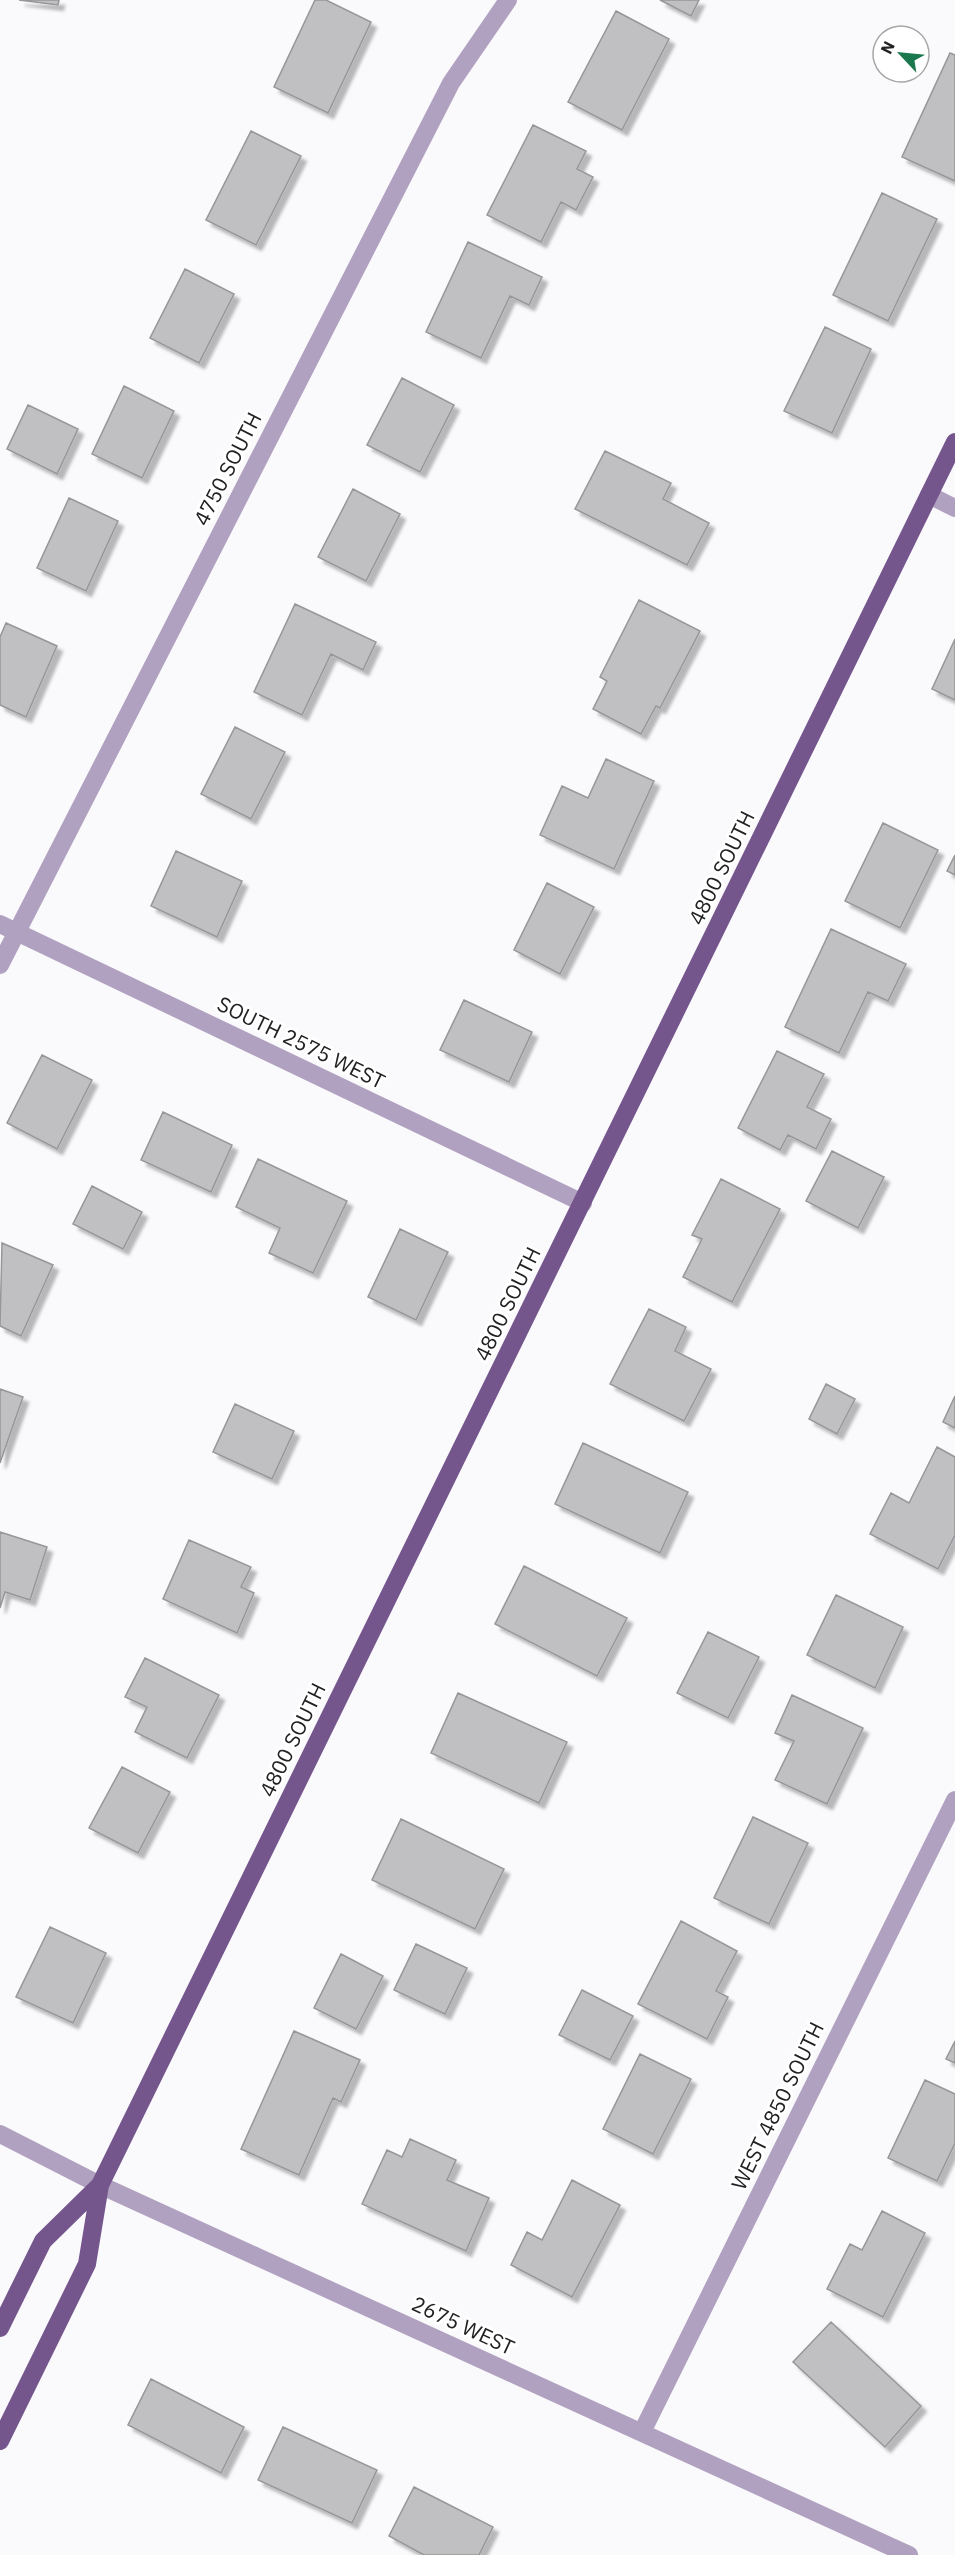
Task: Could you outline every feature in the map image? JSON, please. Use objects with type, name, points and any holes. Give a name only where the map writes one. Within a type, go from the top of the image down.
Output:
[{"type":"main road","name":"4800 SOUTH","points":[[0,2441],[87,2264],[100,2186],[955,442]]},
{"type":"main road","name":"4800 SOUTH","points":[[0,2328],[43,2241],[100,2186]]},
{"type":"street","name":"4750 SOUTH","points":[[0,965],[451,83],[508,0]]},
{"type":"street","points":[[929,495],[955,508]]},
{"type":"street","name":"SOUTH 2575 WEST","points":[[0,924],[583,1203]]},
{"type":"street","name":"WEST 4850 SOUTH","points":[[642,2432],[955,1800]]},
{"type":"street","name":"2675 WEST","points":[[0,2134],[100,2186],[909,2555]]},
{"type":"building","points":[[19,0],[59,0],[58,5]]},
{"type":"building","points":[[315,0],[326,0],[371,22],[328,113],[274,87]]},
{"type":"building","points":[[660,0],[699,0],[691,16]]},
{"type":"building","points":[[616,11],[669,39],[622,130],[568,102]]},
{"type":"building","points":[[950,53],[955,55],[955,181],[902,157]]},
{"type":"building","points":[[533,125],[586,151],[577,169],[593,177],[576,210],[561,202],[541,242],[487,215]]},
{"type":"building","points":[[251,131],[301,156],[256,245],[206,220]]},
{"type":"building","points":[[882,193],[937,219],[888,321],[833,295]]},
{"type":"building","points":[[468,242],[542,277],[529,305],[510,296],[481,358],[426,332]]},
{"type":"building","points":[[185,269],[234,294],[199,363],[150,338]]},
{"type":"building","points":[[825,327],[871,349],[832,433],[784,411]]},
{"type":"building","points":[[402,378],[454,405],[420,472],[367,445]]},
{"type":"building","points":[[124,386],[174,411],[142,478],[92,454]]},
{"type":"building","points":[[28,405],[78,429],[57,474],[7,449]]},
{"type":"building","points":[[605,451],[671,483],[663,499],[709,523],[687,565],[575,509]]},
{"type":"building","points":[[353,489],[400,514],[366,581],[318,557]]},
{"type":"building","points":[[69,498],[118,521],[86,591],[37,568]]},
{"type":"building","points":[[639,600],[700,631],[660,708],[656,706],[641,734],[593,709],[607,681],[600,677]]},
{"type":"building","points":[[295,604],[376,642],[363,670],[331,654],[302,715],[254,692]]},
{"type":"building","points":[[6,623],[57,646],[26,717],[0,705],[0,637]]},
{"type":"building","points":[[955,639],[955,700],[932,689]]},
{"type":"building","points":[[235,727],[285,752],[251,819],[201,794]]},
{"type":"building","points":[[606,759],[654,781],[614,869],[540,835],[562,786],[588,798]]},
{"type":"building","points":[[883,823],[938,850],[900,928],[845,901]]},
{"type":"building","points":[[176,851],[242,881],[217,937],[151,906]]},
{"type":"building","points":[[955,855],[955,875],[947,871]]},
{"type":"building","points":[[547,883],[594,907],[560,974],[514,950]]},
{"type":"building","points":[[831,929],[906,964],[888,1001],[868,992],[839,1053],[785,1027]]},
{"type":"building","points":[[464,1000],[532,1032],[509,1082],[440,1050]]},
{"type":"building","points":[[777,1051],[824,1074],[807,1107],[831,1119],[816,1149],[788,1135],[780,1150],[738,1128]]},
{"type":"building","points":[[42,1055],[92,1080],[57,1149],[7,1123]]},
{"type":"building","points":[[163,1112],[232,1145],[211,1192],[141,1160]]},
{"type":"building","points":[[832,1151],[884,1177],[858,1228],[806,1201]]},
{"type":"building","points":[[258,1159],[347,1201],[313,1273],[269,1253],[280,1228],[236,1207]]},
{"type":"building","points":[[721,1179],[780,1209],[732,1302],[683,1277],[702,1239],[692,1235]]},
{"type":"building","points":[[92,1186],[142,1212],[123,1249],[73,1224]]},
{"type":"building","points":[[400,1229],[448,1252],[416,1320],[368,1297]]},
{"type":"building","points":[[2,1243],[53,1265],[21,1336],[0,1326]]},
{"type":"building","points":[[649,1309],[686,1327],[675,1351],[711,1369],[684,1421],[610,1384]]},
{"type":"building","points":[[826,1384],[855,1399],[837,1434],[809,1419]]},
{"type":"building","points":[[0,1389],[23,1397],[0,1463]]},
{"type":"building","points":[[955,1396],[955,1428],[943,1422]]},
{"type":"building","points":[[235,1404],[294,1431],[272,1479],[213,1452]]},
{"type":"building","points":[[583,1443],[688,1492],[660,1553],[555,1504]]},
{"type":"building","points":[[937,1447],[955,1457],[955,1535],[938,1569],[870,1534],[891,1493],[909,1503]]},
{"type":"building","points":[[0,1532],[47,1547],[30,1600],[5,1592],[0,1608]]},
{"type":"building","points":[[189,1540],[251,1567],[241,1587],[254,1593],[237,1633],[163,1599]]},
{"type":"building","points":[[524,1566],[627,1618],[597,1676],[495,1624]]},
{"type":"building","points":[[836,1595],[903,1627],[875,1688],[807,1655]]},
{"type":"building","points":[[708,1632],[759,1657],[728,1718],[677,1693]]},
{"type":"building","points":[[145,1658],[219,1695],[187,1758],[135,1732],[147,1707],[125,1697]]},
{"type":"building","points":[[458,1693],[567,1742],[539,1803],[431,1753]]},
{"type":"building","points":[[792,1695],[863,1728],[827,1804],[775,1780],[794,1741],[775,1733]]},
{"type":"building","points":[[122,1767],[170,1792],[138,1853],[89,1828]]},
{"type":"building","points":[[753,1817],[808,1843],[769,1924],[714,1898]]},
{"type":"building","points":[[401,1819],[504,1869],[475,1929],[372,1880]]},
{"type":"building","points":[[681,1921],[737,1951],[716,1991],[728,1997],[707,2039],[638,2004]]},
{"type":"building","points":[[50,1927],[106,1953],[73,2023],[16,1997]]},
{"type":"building","points":[[416,1944],[467,1968],[445,2014],[394,1990]]},
{"type":"building","points":[[341,1954],[383,1976],[356,2029],[314,2008]]},
{"type":"building","points":[[582,1990],[633,2016],[610,2060],[559,2035]]},
{"type":"building","points":[[294,2031],[360,2060],[341,2102],[333,2098],[299,2175],[241,2149]]},
{"type":"building","points":[[955,2041],[955,2063],[946,2059]]},
{"type":"building","points":[[640,2054],[691,2079],[653,2154],[603,2129]]},
{"type":"building","points":[[925,2080],[955,2094],[955,2143],[937,2181],[888,2158]]},
{"type":"building","points":[[410,2139],[456,2160],[447,2180],[489,2198],[466,2251],[362,2204],[387,2150],[402,2157]]},
{"type":"building","points":[[572,2180],[620,2205],[572,2297],[511,2265],[527,2232],[542,2240]]},
{"type":"building","points":[[882,2211],[925,2233],[883,2317],[827,2289],[850,2244],[862,2250]]},
{"type":"building","points":[[831,2322],[921,2406],[885,2447],[793,2362]]},
{"type":"building","points":[[151,2379],[244,2427],[221,2473],[128,2425]]},
{"type":"building","points":[[283,2427],[377,2470],[352,2523],[258,2480]]},
{"type":"building","points":[[414,2487],[493,2527],[479,2555],[424,2555],[389,2536]]}]
